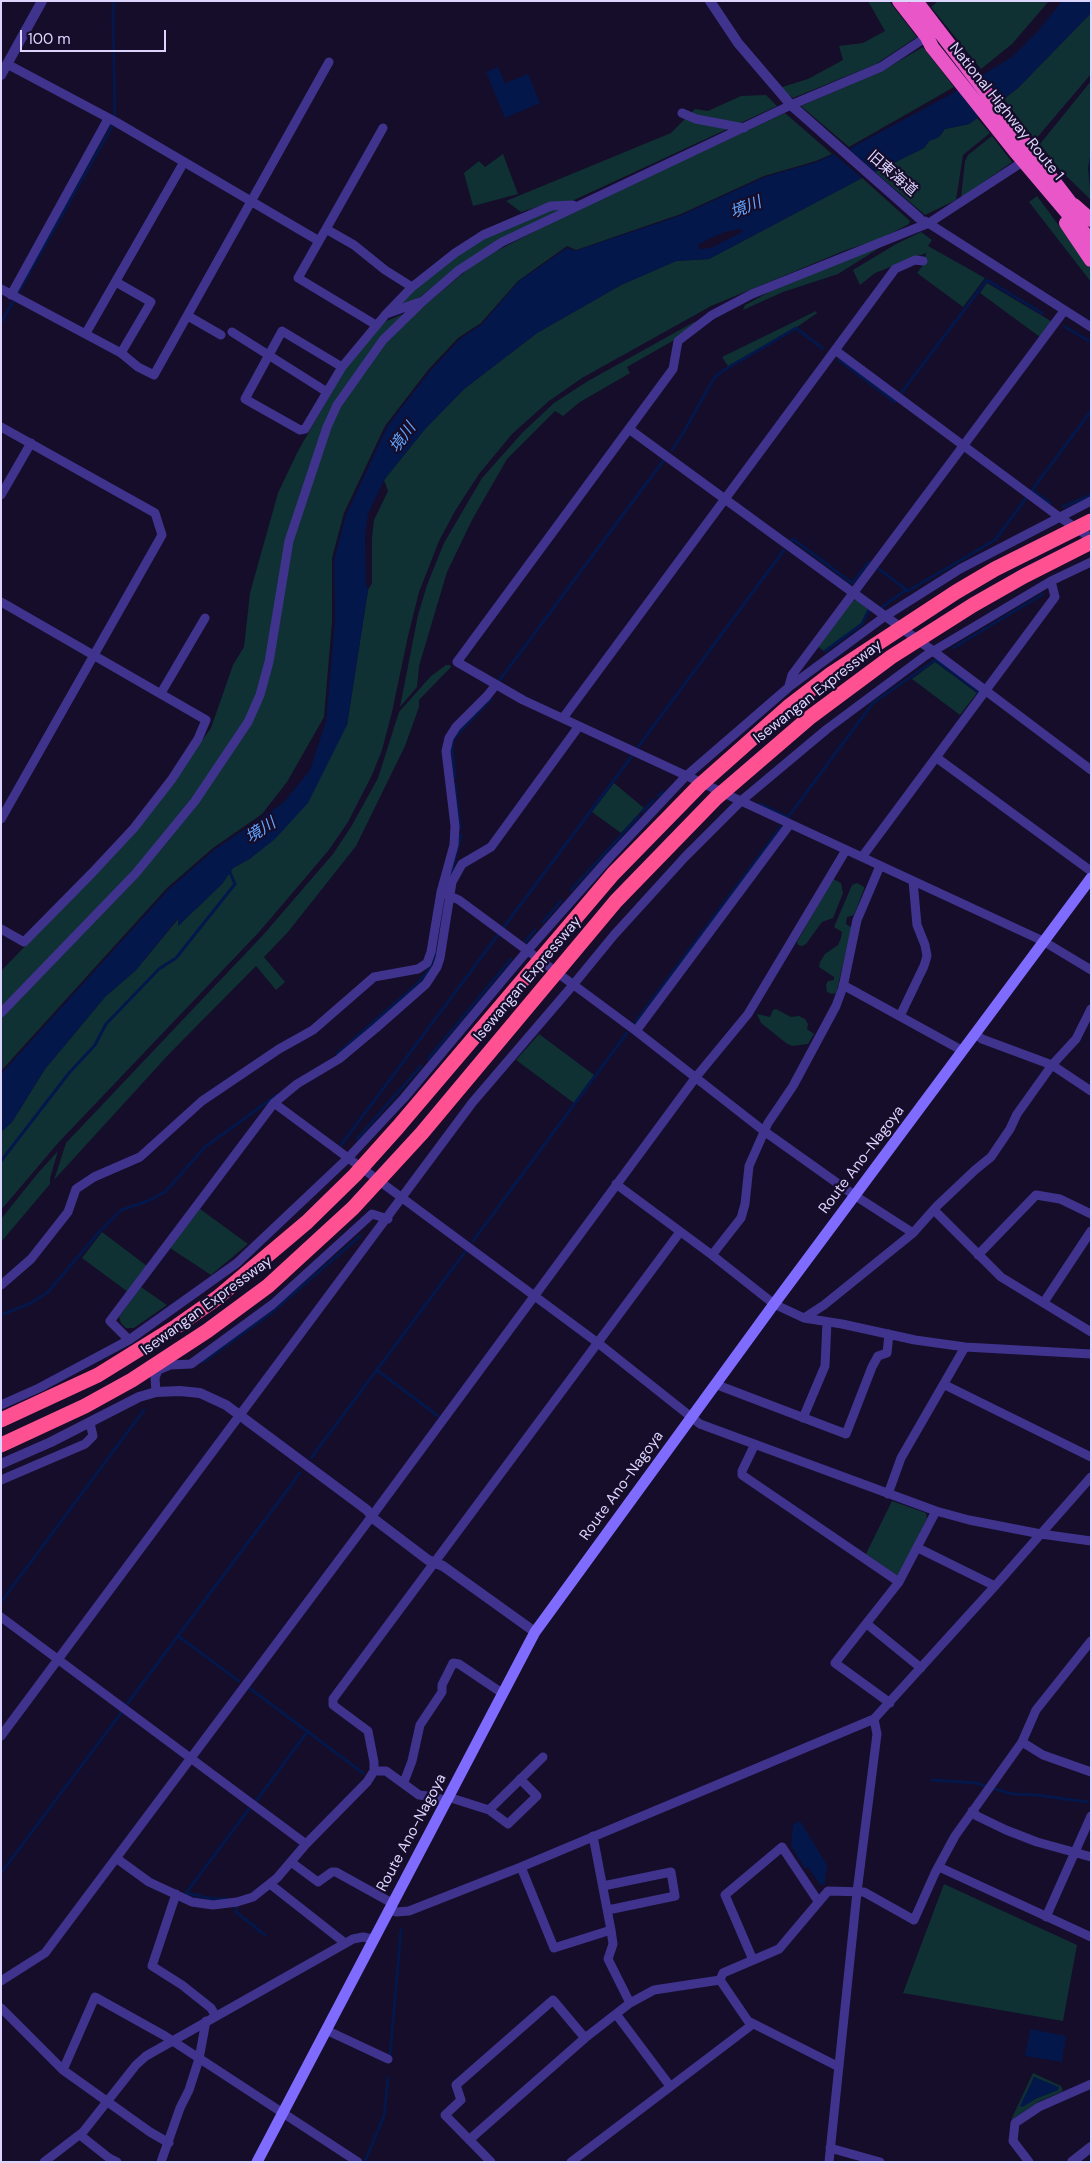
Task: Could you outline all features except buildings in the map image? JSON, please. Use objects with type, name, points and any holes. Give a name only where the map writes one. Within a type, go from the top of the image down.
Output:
[{"type":"highway","name":"National Highway Route 1","points":[[899,1],[935,38],[1019,146],[1074,205],[1091,231]]},
{"type":"highway","name":"National Highway Route 1","points":[[916,1],[935,38]]},
{"type":"highway","name":"National Highway Route 1","points":[[1019,146],[1024,160],[1049,194],[1055,197],[1091,241]]},
{"type":"highway","points":[[1049,194],[1061,216],[1091,260]]},
{"type":"highway","points":[[1074,205],[1091,220]]},
{"type":"highway","name":"Isewangan Expressway","points":[[1,1420],[98,1375],[177,1326],[217,1298],[307,1222],[355,1175],[398,1127],[613,874],[699,786],[788,707],[863,652],[956,592],[1091,521]]},
{"type":"highway","name":"Isewangan Expressway","points":[[1,1445],[85,1406],[132,1380],[207,1331],[268,1286],[353,1208],[428,1126],[616,901],[723,792],[809,718],[900,652],[981,600],[1091,540]]},
{"type":"main road","name":"Route Ano-Nagoya","points":[[257,2162],[535,1632],[691,1416],[1091,878]]},
{"type":"street","points":[[1,75],[42,1]]},
{"type":"street","name":"旧東海道","points":[[710,1],[738,43],[793,107],[919,218],[1091,327]]},
{"type":"street","points":[[1,1012],[136,873],[200,795],[248,722],[260,695],[269,662],[289,541],[327,427],[336,405],[383,340],[423,301],[459,270],[502,242],[576,205],[881,67],[935,38]]},
{"type":"street","points":[[1,289],[86,333],[121,353],[138,367],[154,376],[328,62]]},
{"type":"street","points":[[7,64],[112,121],[319,241]]},
{"type":"street","points":[[682,113],[696,119],[745,128]]},
{"type":"street","points":[[14,296],[112,121]]},
{"type":"street","points":[[376,326],[298,278],[383,128]]},
{"type":"street","points":[[1024,160],[929,223],[752,294],[712,315],[678,341],[673,369],[457,662],[495,686],[579,726],[1043,941],[1091,970]]},
{"type":"street","points":[[86,333],[184,162]]},
{"type":"street","points":[[342,368],[282,331],[245,399],[300,430],[305,429],[342,368],[386,314],[412,287],[455,253],[483,235],[551,206],[576,205]]},
{"type":"street","points":[[326,229],[354,245],[385,270],[412,287]]},
{"type":"street","points":[[563,718],[895,269],[915,260],[923,261]]},
{"type":"street","points":[[116,282],[151,302],[121,353]]},
{"type":"street","points":[[386,314],[423,301]]},
{"type":"street","points":[[789,686],[792,675],[1064,310]]},
{"type":"street","points":[[188,316],[221,335]]},
{"type":"street","points":[[232,332],[327,392]]},
{"type":"street","points":[[835,350],[1091,540]]},
{"type":"street","points":[[1,427],[155,513],[162,535],[1,819]]},
{"type":"street","points":[[629,429],[884,617],[934,651],[1091,770]]},
{"type":"street","points":[[1,495],[31,443]]},
{"type":"street","points":[[1,1404],[47,1384],[129,1340],[236,1263],[348,1158],[404,1098],[527,951],[611,856],[686,776],[789,686],[884,617],[960,569],[1058,516],[1091,501]]},
{"type":"street","points":[[1,1736],[388,1219],[472,1103],[574,985],[614,935],[685,857],[741,801],[827,729],[934,651],[1051,581],[1091,562]]},
{"type":"street","points":[[862,857],[1055,597],[1051,581]]},
{"type":"street","points":[[1,602],[206,720],[198,739],[172,779],[134,828],[24,942],[1,929]]},
{"type":"street","points":[[161,693],[205,618]]},
{"type":"street","points":[[1,1285],[31,1259],[68,1212],[76,1190],[94,1177],[140,1157],[188,1113],[220,1088],[279,1049],[313,1030],[374,977],[418,969],[427,963],[445,893],[454,845],[455,826],[446,752],[449,738],[456,727],[495,686]]},
{"type":"street","points":[[129,1340],[110,1322],[274,1103],[297,1084],[339,1058],[426,984],[437,967],[440,958],[445,893],[462,864],[491,847],[579,726]]},
{"type":"street","points":[[937,758],[1091,871]]},
{"type":"street","points":[[636,1031],[790,824]]},
{"type":"street","points":[[1,1981],[45,1953],[372,1516],[696,1077],[748,1014],[846,850]]},
{"type":"street","points":[[712,1255],[741,1218],[748,1186],[749,1166],[764,1131],[793,1086],[836,1006],[843,985],[857,920],[880,866]]},
{"type":"street","points":[[900,1016],[924,966],[926,956],[925,944],[917,925],[913,881]]},
{"type":"street","points":[[445,893],[636,1031],[764,1131],[854,1195],[913,1233]]},
{"type":"street","points":[[843,985],[963,1051]]},
{"type":"street","points":[[804,1318],[824,1305],[913,1233],[975,1170],[991,1157],[1010,1129],[1017,1114],[1052,1065],[1076,1040],[1091,1009]]},
{"type":"street","points":[[976,1034],[982,1039],[1052,1065],[1091,1092]]},
{"type":"street","points":[[274,1103],[598,1342],[700,1424],[936,1511],[969,1520],[1040,1534],[1091,1541]]},
{"type":"street","points":[[616,1184],[712,1255],[774,1304],[804,1318],[916,1340],[965,1347],[1091,1354]]},
{"type":"street","points":[[978,1255],[1036,1195],[1060,1199],[1091,1214]]},
{"type":"street","points":[[934,1210],[978,1255],[1011,1284],[1044,1302],[1091,1332]]},
{"type":"street","points":[[156,1392],[155,1378],[158,1370],[170,1366],[191,1364],[273,1304],[372,1214],[388,1219]]},
{"type":"street","points":[[1044,1302],[1091,1231]]},
{"type":"street","points":[[116,1858],[149,1882],[202,1905],[225,1905],[253,1897],[270,1884],[367,1782],[374,1771],[374,1754],[368,1731],[334,1705],[333,1699],[436,1563],[680,1232]]},
{"type":"street","points":[[803,1418],[825,1366],[827,1322]]},
{"type":"street","points":[[716,1383],[846,1434],[872,1367],[878,1356],[887,1353],[889,1334]]},
{"type":"street","points":[[888,1494],[901,1458],[945,1385],[965,1347]]},
{"type":"street","points":[[945,1385],[1091,1457]]},
{"type":"street","points":[[1,1464],[90,1423],[139,1397],[156,1392],[180,1391],[200,1393],[213,1398],[241,1416],[367,1510],[428,1560],[443,1566],[535,1632]]},
{"type":"street","points":[[1,1480],[85,1444],[93,1436],[90,1423]]},
{"type":"street","points":[[755,1444],[742,1471],[742,1475],[899,1582]]},
{"type":"street","points":[[291,1862],[318,1882],[332,1872],[336,1872],[390,1906],[396,1912],[409,1912],[874,1719],[1091,1477]]},
{"type":"street","points":[[890,1702],[835,1663],[899,1582],[936,1511]]},
{"type":"street","points":[[918,1548],[995,1586]]},
{"type":"street","points":[[1,1617],[306,1844]]},
{"type":"street","points":[[867,1624],[921,1668]]},
{"type":"street","points":[[720,1980],[723,1972],[779,1949],[828,1891],[864,1892],[914,1920],[955,1836],[1022,1742],[1036,1710],[1091,1641]]},
{"type":"street","points":[[404,1782],[412,1761],[420,1725],[442,1692],[442,1686],[453,1663],[460,1664],[502,1693]]},
{"type":"street","points":[[829,2162],[857,1892],[876,1743],[874,1719]]},
{"type":"street","points":[[1022,1742],[1042,1755],[1091,1772]]},
{"type":"street","points":[[490,1810],[544,1757]]},
{"type":"street","points":[[374,1771],[386,1771],[404,1782],[419,1795],[446,1799],[490,1810],[508,1824],[537,1796],[520,1779]]},
{"type":"street","points":[[972,1811],[977,1816],[1037,1842],[1091,1857]]},
{"type":"street","points":[[1046,1917],[1091,1816]]},
{"type":"street","points":[[593,1836],[613,1944],[608,1959],[630,2003]]},
{"type":"street","points":[[753,1960],[725,1895],[782,1847],[818,1901]]},
{"type":"street","points":[[939,1866],[1091,1937]]},
{"type":"street","points":[[521,1867],[554,1948],[611,1930]]},
{"type":"street","points":[[603,1886],[671,1872],[676,1896],[608,1910]]},
{"type":"street","points":[[270,1884],[344,1943]]},
{"type":"street","points":[[176,1894],[152,1966],[182,1985],[216,2015]]},
{"type":"street","points":[[44,2162],[80,2135],[136,2065],[146,2056],[344,1943],[363,1937],[373,1939]]},
{"type":"street","points":[[720,1980],[748,2021],[838,2067]]},
{"type":"street","points":[[470,2140],[585,2038],[630,2003],[654,1990],[720,1980]]},
{"type":"street","points":[[63,2070],[95,1997],[171,2041],[358,2162]]},
{"type":"street","points":[[491,2162],[445,2115],[462,2100],[456,2084],[553,2000],[585,2038]]},
{"type":"street","points":[[1,2008],[63,2070],[106,2102],[169,2144]]},
{"type":"street","points":[[616,2014],[670,2086]]},
{"type":"street","points":[[160,2162],[169,2144],[199,2059],[206,2021]]},
{"type":"street","points":[[571,2162],[753,2024]]},
{"type":"street","points":[[326,2030],[388,2059]]},
{"type":"street","points":[[1029,2162],[1013,2141],[1015,2124],[1039,2107],[1091,2084]]},
{"type":"street","points":[[80,2135],[117,2162]]},
{"type":"street","points":[[1072,2162],[1091,2147]]},
{"type":"street","points":[[830,2148],[880,2162]]},
{"type":"green space","points":[[868,1],[889,1],[917,37],[876,64],[793,98],[779,88],[808,79],[843,60],[839,46],[863,43],[885,31]]},
{"type":"green space","points":[[938,1],[1049,1],[1012,44],[981,69],[931,7]]},
{"type":"green space","points":[[1091,13],[1091,74],[1035,140],[1004,99],[1018,88]]},
{"type":"green space","points":[[923,47],[954,87],[849,147],[801,106],[882,71]]},
{"type":"green space","points":[[1091,81],[1091,151],[1088,168],[1091,200],[1061,171],[1040,144]]},
{"type":"green space","points":[[766,95],[777,106],[572,201],[550,203],[521,212],[506,201],[671,133],[695,109],[708,111],[741,96]]},
{"type":"green space","points":[[785,113],[832,154],[816,161],[764,176],[681,214],[576,250],[567,246],[518,281],[481,323],[458,338],[428,370],[385,426],[344,513],[332,558],[332,621],[324,717],[287,782],[262,814],[213,848],[167,888],[1,1071],[1,971],[65,905],[160,799],[211,728],[233,665],[244,647],[250,593],[278,493],[298,451],[345,369],[384,322],[425,305],[479,260],[578,209]]},
{"type":"green space","points":[[977,118],[990,133],[963,155],[956,200],[925,215],[875,172],[924,148],[929,141],[939,137],[945,129],[969,124]]},
{"type":"green space","points":[[992,136],[1012,162],[961,198],[965,161],[968,155]]},
{"type":"green space","points":[[503,154],[518,194],[473,206],[464,173],[479,161],[485,167]]},
{"type":"green space","points":[[862,178],[910,221],[909,224],[880,239],[846,250],[711,306],[582,378],[549,401],[512,434],[479,474],[455,511],[439,541],[419,592],[382,750],[372,775],[348,822],[328,851],[260,931],[58,1143],[1,1210],[1,1132],[12,1122],[45,1069],[105,997],[136,970],[179,918],[178,926],[222,884],[233,868],[251,858],[347,725],[368,590],[372,583],[374,520],[388,491],[384,480],[425,429],[464,389],[537,333],[621,285],[676,261],[709,259]]},
{"type":"green space","points":[[1037,196],[1091,269],[1091,282],[1029,202]]},
{"type":"green space","points":[[551,208],[562,209],[500,239],[457,267],[420,297],[397,307],[412,291],[456,254],[485,237]]},
{"type":"green space","points":[[921,232],[932,240],[928,246],[985,278],[963,307],[917,273],[924,264],[926,253],[875,273],[860,285],[853,270],[896,244]]},
{"type":"green space","points":[[892,240],[838,274],[783,292],[743,310],[745,305],[773,290]]},
{"type":"green space","points":[[987,283],[1051,321],[1040,337],[980,293]]},
{"type":"green space","points":[[816,311],[817,313],[797,327],[728,366],[722,357]]},
{"type":"green space","points":[[694,322],[696,323],[676,339],[627,367],[630,373],[580,402],[563,416],[555,411],[507,459],[472,520],[447,572],[419,666],[417,687],[400,707],[418,615],[427,585],[444,543],[482,478],[523,432],[554,403],[588,381]]},
{"type":"green space","points":[[856,600],[868,609],[861,624],[824,651],[817,646],[851,601]]},
{"type":"green space","points":[[935,662],[977,693],[960,715],[912,679]]},
{"type":"green space","points":[[446,665],[451,667],[419,700],[419,707],[405,746],[356,846],[288,932],[264,957],[285,982],[276,990],[256,966],[169,1054],[54,1180],[66,1143],[264,934],[333,854],[351,827],[378,778],[399,712],[431,676]]},
{"type":"green space","points":[[614,783],[644,808],[621,833],[592,812]]},
{"type":"green space","points":[[833,879],[841,883],[843,893],[833,918],[822,922],[806,944],[798,945],[797,942]]},
{"type":"green space","points":[[857,883],[864,887],[864,889],[854,915],[847,917],[846,924],[852,928],[836,993],[832,994],[827,992],[826,985],[828,981],[834,980],[834,977],[819,967],[820,962],[825,954],[838,945],[842,932],[834,927],[852,885]]},
{"type":"green space","points":[[776,1009],[791,1017],[799,1016],[805,1019],[808,1024],[807,1029],[814,1034],[808,1044],[792,1046],[761,1023],[757,1014],[770,1017],[773,1010]]},
{"type":"green space","points":[[539,1034],[594,1075],[574,1103],[516,1060]]},
{"type":"green space","points":[[58,1151],[50,1184],[1,1242],[1,1219]]},
{"type":"green space","points":[[200,1209],[248,1244],[211,1275],[170,1248]]},
{"type":"green space","points":[[102,1232],[147,1266],[128,1292],[82,1258]]},
{"type":"green space","points":[[141,1287],[167,1305],[134,1328],[126,1328],[121,1323],[119,1317]]},
{"type":"green space","points":[[892,1501],[926,1513],[927,1518],[900,1574],[896,1575],[866,1554]]},
{"type":"green space","points":[[944,1884],[1077,1945],[1063,2021],[903,1993]]},
{"type":"green space","points":[[1033,2073],[1061,2086],[1063,2091],[1038,2102],[1011,2120]],"holes":[[[1034,2077],[1058,2090],[1037,2098],[1022,2107]]]},
{"type":"water","points":[[1062,1],[1091,1],[1091,13],[1018,88],[969,124],[945,129],[939,137],[929,141],[924,148],[875,172],[849,149],[953,93],[1012,57],[1038,31]]},
{"type":"water","points":[[498,67],[505,83],[528,74],[540,103],[505,118],[486,72]]},
{"type":"water","name":"境川","points":[[834,154],[862,178],[709,259],[676,261],[621,285],[537,333],[464,389],[425,429],[384,480],[368,514],[365,536],[366,583],[368,590],[347,725],[308,803],[275,839],[251,858],[233,868],[222,884],[178,926],[178,918],[136,970],[105,997],[45,1069],[12,1122],[1,1132],[1,1074],[168,890],[214,850],[283,803],[310,770],[326,721],[335,620],[334,560],[346,515],[387,427],[429,372],[460,339],[482,324],[519,281],[567,248],[575,251],[682,215],[765,177],[817,162]],"holes":[[[740,229],[744,231],[711,248],[699,249],[698,245],[725,232]]]},
{"type":"water","points":[[800,1821],[827,1865],[825,1883],[821,1886],[808,1867],[805,1869],[791,1846],[793,1825]]},
{"type":"water","points":[[1030,2029],[1066,2036],[1062,2062],[1025,2056]]},
{"type":"water","points":[[1034,2077],[1059,2087],[1058,2090],[1037,2098],[1022,2107],[1020,2106]]},
{"type":"waterway","points":[[1,323],[111,128],[115,115],[114,1]]},
{"type":"waterway","points":[[1091,159],[1091,178]]},
{"type":"waterway","points":[[901,393],[987,280],[1042,313]]},
{"type":"waterway","points":[[1065,327],[1091,342]]},
{"type":"waterway","points":[[672,450],[714,378],[721,372],[796,328],[822,348]]},
{"type":"waterway","points":[[839,360],[895,402],[896,400]]},
{"type":"waterway","points":[[1050,503],[1032,490],[1091,411]]},
{"type":"waterway","points":[[499,681],[663,461]]},
{"type":"waterway","points":[[1063,507],[1091,495]]},
{"type":"waterway","points":[[879,569],[908,591],[995,540],[1027,497]]},
{"type":"waterway","points":[[790,542],[793,539],[852,583],[870,563]]},
{"type":"waterway","points":[[638,747],[784,550]]},
{"type":"waterway","points":[[882,607],[906,590]]},
{"type":"waterway","points":[[953,648],[1043,594]]},
{"type":"waterway","points":[[825,651],[862,624],[869,610]]},
{"type":"waterway","points":[[760,804],[788,817],[873,703],[935,660],[979,692],[978,694]]},
{"type":"waterway","points":[[455,778],[452,745],[454,738],[491,699]]},
{"type":"waterway","points":[[503,928],[632,756]]},
{"type":"waterway","points":[[455,784],[460,829]]},
{"type":"waterway","points":[[658,796],[663,792]]},
{"type":"waterway","points":[[642,812],[654,800]]},
{"type":"waterway","points":[[571,890],[639,816]]},
{"type":"waterway","points":[[634,1024],[781,827]]},
{"type":"waterway","points":[[450,877],[461,835]]},
{"type":"waterway","points":[[1,1161],[69,1073],[95,1045],[106,1024],[159,969],[176,958],[235,884],[229,870]]},
{"type":"waterway","points":[[543,922],[561,901]]},
{"type":"waterway","points":[[525,942],[535,930]]},
{"type":"waterway","points":[[341,1145],[498,935]]},
{"type":"waterway","points":[[337,1054],[415,986],[430,969],[438,947]]},
{"type":"waterway","points":[[428,1059],[511,959]]},
{"type":"waterway","points":[[473,1241],[627,1033]]},
{"type":"waterway","points":[[357,1139],[421,1066]]},
{"type":"waterway","points":[[1,1315],[31,1303],[48,1292],[100,1231],[121,1210],[148,1201],[165,1192],[205,1147],[277,1095]]},
{"type":"waterway","points":[[203,1362],[271,1313],[360,1236]]},
{"type":"waterway","points":[[311,1458],[465,1252]]},
{"type":"waterway","points":[[377,1370],[438,1416]]},
{"type":"waterway","points":[[1,1602],[144,1410]]},
{"type":"waterway","points":[[127,1704],[300,1473]]},
{"type":"waterway","points":[[178,1636],[239,1681]]},
{"type":"waterway","points":[[248,1687],[363,1773]]},
{"type":"waterway","points":[[1,1873],[121,1713]]},
{"type":"waterway","points":[[256,1801],[308,1731]]},
{"type":"waterway","points":[[932,1780],[977,1783],[987,1787]]},
{"type":"waterway","points":[[995,1789],[1013,1794],[1037,1795],[1087,1802]]},
{"type":"waterway","points":[[228,1899],[213,1899],[186,1893],[249,1809]]},
{"type":"waterway","points":[[236,1907],[236,1912],[265,1935]]},
{"type":"waterway","points":[[390,2055],[401,1930]]},
{"type":"waterway","points":[[365,2161],[384,2116],[388,2078]]}]
